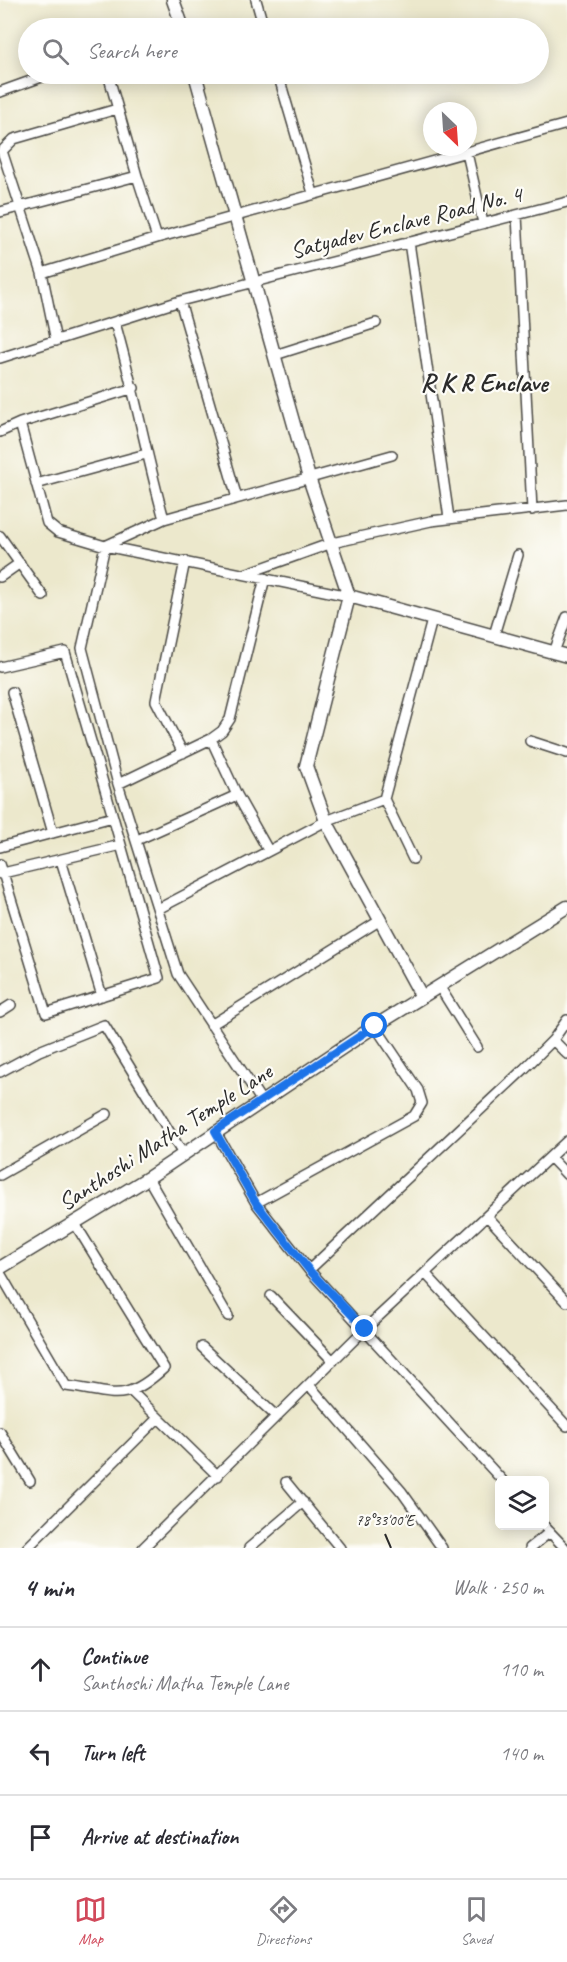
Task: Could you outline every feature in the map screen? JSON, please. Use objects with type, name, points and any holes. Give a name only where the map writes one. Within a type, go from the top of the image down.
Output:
[{"type":"street","points":[[173,0],[179,18]]},
{"type":"street","points":[[256,0],[261,18]]},
{"type":"street","points":[[0,92],[22,84]]},
{"type":"street","points":[[111,84],[157,238]]},
{"type":"street","points":[[198,84],[309,478],[349,596],[306,766],[326,821],[422,997]]},
{"type":"street","points":[[281,84],[313,193]]},
{"type":"street","points":[[56,341],[42,273],[2,155],[7,144],[14,139],[117,109]]},
{"type":"street","points":[[477,150],[567,124]]},
{"type":"street","points":[[42,273],[234,215],[455,156]]},
{"type":"street","points":[[468,156],[483,223]]},
{"type":"street","points":[[0,212],[137,176]]},
{"type":"street","name":"Satyadev Enclave Road No. 4","points":[[0,358],[180,301],[567,202]]},
{"type":"street","points":[[517,215],[532,510]]},
{"type":"street","points":[[409,242],[448,518]]},
{"type":"street","points":[[180,301],[237,498]]},
{"type":"street","points":[[115,323],[134,388],[146,454],[164,519]]},
{"type":"street","points":[[275,355],[376,323]]},
{"type":"street","points":[[0,432],[20,423],[134,388]]},
{"type":"street","points":[[20,423],[47,523],[58,532],[105,546],[349,596],[567,656]]},
{"type":"street","points":[[36,484],[146,454]]},
{"type":"street","points":[[105,546],[164,519],[392,455]]},
{"type":"street","points":[[244,574],[332,543],[448,518],[567,505]]},
{"type":"street","points":[[0,536],[43,596]]},
{"type":"street","points":[[105,546],[82,648],[118,784],[178,974],[261,1100]]},
{"type":"street","points":[[494,635],[518,555]]},
{"type":"street","points":[[183,753],[156,701],[185,561]]},
{"type":"street","points":[[0,577],[20,563]]},
{"type":"street","points":[[118,784],[212,739],[230,719],[265,578]]},
{"type":"street","points":[[554,652],[567,617]]},
{"type":"street","points":[[413,859],[384,800],[432,620]]},
{"type":"street","points":[[0,667],[65,652],[113,817],[121,845],[159,978],[46,1013],[1,871],[62,860],[121,845]]},
{"type":"street","points":[[12,693],[53,833]]},
{"type":"street","points":[[212,739],[237,795],[268,850]]},
{"type":"street","points":[[530,741],[567,753]]},
{"type":"street","points":[[137,840],[237,795]]},
{"type":"street","points":[[158,909],[326,821],[384,800]]},
{"type":"street","points":[[0,847],[113,817]]},
{"type":"street","points":[[62,860],[102,996]]},
{"type":"street","name":"Santhoshi Matha Temple Lane","points":[[0,1268],[148,1178],[261,1100],[375,1026],[567,907]]},
{"type":"street","points":[[211,1025],[380,921]]},
{"type":"street","points":[[439,986],[477,1047]]},
{"type":"street","points":[[0,1012],[11,1005]]},
{"type":"street","points":[[309,1270],[554,1040],[567,1020]]},
{"type":"street","points":[[0,1072],[39,1051],[104,1024],[183,1154]]},
{"type":"street","points":[[256,1203],[414,1116],[422,1103],[418,1090],[375,1026]]},
{"type":"street","points":[[554,1040],[567,1054]]},
{"type":"street","points":[[0,1175],[107,1114]]},
{"type":"street","points":[[215,1131],[256,1203],[309,1270],[498,1476]]},
{"type":"street","points":[[143,1548],[365,1329],[567,1141]]},
{"type":"street","points":[[550,1157],[567,1175]]},
{"type":"street","points":[[148,1178],[228,1317]]},
{"type":"street","points":[[487,1216],[567,1302]]},
{"type":"street","points":[[0,1273],[66,1386],[104,1395],[132,1392],[164,1368],[74,1222]]},
{"type":"street","points":[[425,1273],[567,1426]]},
{"type":"street","points":[[271,1296],[333,1361]]},
{"type":"street","points":[[202,1347],[277,1417]]},
{"type":"street","points":[[309,1385],[402,1492],[442,1548]]},
{"type":"street","points":[[132,1392],[157,1419],[218,1476]]},
{"type":"street","points":[[27,1548],[157,1419]]},
{"type":"street","points":[[0,1432],[30,1481]]},
{"type":"street","points":[[286,1482],[340,1548]]},
{"type":"street","points":[[249,1548],[303,1502]]},
{"type":"street","points":[[530,1548],[546,1530]]},
{"type":"street","points":[[548,1530],[565,1548]]},
{"type":"street","points":[[151,1540],[158,1548]]},
{"type":"district","name":"R K R Enclave","points":[[484,382]]},
{"type":"route","points":[[365,1329],[309,1270],[256,1203],[215,1131],[375,1026]]}]
